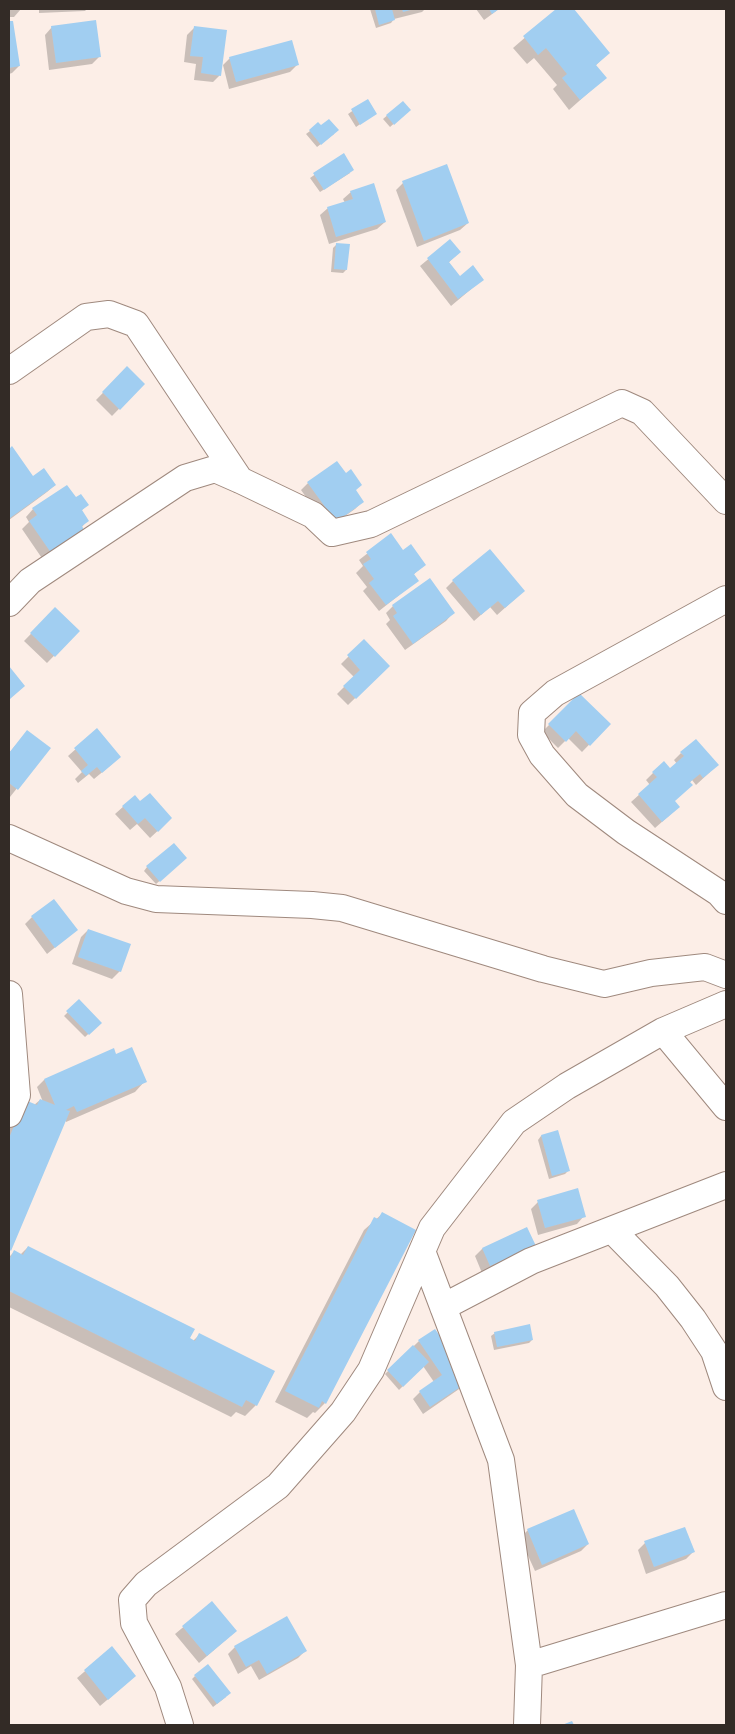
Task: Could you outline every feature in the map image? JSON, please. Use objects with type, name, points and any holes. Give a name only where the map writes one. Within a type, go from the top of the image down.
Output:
[{"type":"street","points":[[9,371],[86,318],[109,314],[136,324],[240,480]]},
{"type":"street","points":[[9,603],[30,581],[185,478],[215,469],[313,514],[332,532],[371,524],[622,404],[642,412],[726,501]]},
{"type":"street","points":[[726,599],[556,693],[532,712],[531,735],[542,755],[576,794],[626,832],[719,893],[726,901]]},
{"type":"street","points":[[9,838],[126,890],[156,900],[312,905],[342,908],[543,969],[604,984],[651,973],[705,967],[726,975]]},
{"type":"street","points":[[9,994],[17,1094],[9,1114]]},
{"type":"street","points":[[180,1725],[168,1687],[134,1624],[132,1600],[146,1584],[278,1486],[343,1412],[371,1370],[432,1228],[514,1122],[567,1086],[663,1031],[726,1004]]},
{"type":"street","points":[[663,1031],[726,1107]]},
{"type":"street","points":[[443,1307],[531,1261],[726,1185]]},
{"type":"street","points":[[612,1230],[667,1286],[693,1320],[714,1351],[726,1387]]},
{"type":"street","points":[[422,1251],[501,1460],[529,1665],[527,1725]]},
{"type":"street","points":[[529,1665],[726,1605]]},
{"type":"building","points":[[375,9],[392,9],[395,20],[379,25]]},
{"type":"building","points":[[402,9],[414,9],[403,12]]},
{"type":"building","points":[[489,9],[499,9],[492,14]]},
{"type":"building","points":[[556,9],[574,9],[610,53],[596,65],[607,78],[580,100],[562,78],[567,74],[546,48],[538,55],[523,36]]},
{"type":"building","points":[[96,20],[101,57],[56,63],[51,26]]},
{"type":"building","points":[[9,21],[13,21],[20,66],[9,68]]},
{"type":"building","points":[[194,26],[227,30],[221,76],[201,73],[203,57],[190,56]]},
{"type":"building","points":[[292,40],[299,65],[236,82],[229,57]]},
{"type":"building","points":[[368,99],[377,114],[360,125],[351,109]]},
{"type":"building","points":[[403,101],[411,110],[394,125],[386,115]]},
{"type":"building","points":[[329,119],[339,130],[321,145],[309,130],[318,122],[321,125]]},
{"type":"building","points":[[344,153],[354,170],[324,190],[313,173]]},
{"type":"building","points":[[447,164],[469,223],[424,241],[402,181]]},
{"type":"building","points":[[374,183],[386,222],[336,237],[327,207],[353,199],[350,191]]},
{"type":"building","points":[[450,239],[461,252],[449,262],[460,276],[473,265],[484,280],[458,299],[427,258]]},
{"type":"building","points":[[336,243],[350,244],[347,270],[334,269]]},
{"type":"building","points":[[127,366],[145,384],[120,410],[102,392]]},
{"type":"building","points":[[12,446],[33,476],[44,468],[56,485],[10,518],[9,449]]},
{"type":"building","points":[[337,461],[346,473],[351,469],[362,485],[356,490],[364,502],[336,522],[307,482]]},
{"type":"building","points":[[67,485],[76,497],[81,494],[89,505],[82,510],[89,521],[82,526],[85,532],[56,560],[29,521],[37,515],[32,508]]},
{"type":"building","points":[[391,533],[403,550],[411,544],[426,565],[414,574],[419,581],[386,605],[369,583],[374,579],[363,564],[371,559],[366,552]]},
{"type":"building","points":[[490,549],[525,591],[505,608],[498,601],[481,615],[452,580]]},
{"type":"building","points":[[430,578],[455,613],[413,644],[393,616],[397,613],[392,605]]},
{"type":"building","points":[[55,607],[80,631],[55,657],[30,633]]},
{"type":"building","points":[[364,639],[390,666],[356,699],[343,686],[360,670],[347,655]]},
{"type":"building","points":[[9,666],[25,686],[10,699],[9,697]]},
{"type":"building","points":[[579,693],[611,724],[590,746],[576,731],[566,742],[548,724]]},
{"type":"building","points":[[97,728],[121,757],[102,773],[97,767],[86,776],[81,771],[88,765],[74,748]]},
{"type":"building","points":[[27,730],[51,748],[18,790],[9,783],[9,753]]},
{"type":"building","points":[[696,739],[719,765],[703,778],[700,774],[690,782],[693,785],[675,801],[680,807],[662,822],[638,794],[657,777],[652,772],[664,761],[670,768],[684,756],[680,752]]},
{"type":"building","points":[[150,793],[172,818],[158,832],[145,818],[138,824],[122,806],[135,795],[140,801]]},
{"type":"building","points":[[174,843],[187,858],[160,882],[146,866]]},
{"type":"building","points":[[54,899],[78,930],[55,948],[31,916]]},
{"type":"building","points":[[88,929],[131,944],[121,972],[78,957]]},
{"type":"building","points":[[79,999],[102,1023],[89,1035],[66,1011]]},
{"type":"building","points":[[132,1047],[147,1082],[77,1112],[74,1106],[66,1110],[70,1111],[11,1251],[9,1249],[9,1138],[25,1100],[37,1105],[40,1099],[55,1105],[44,1079],[114,1048],[116,1054]]},
{"type":"building","points":[[558,1130],[570,1171],[552,1176],[541,1135]]},
{"type":"building","points":[[578,1188],[586,1217],[545,1228],[537,1200]]},
{"type":"building","points":[[382,1212],[416,1230],[326,1404],[322,1401],[319,1408],[285,1391],[374,1217],[378,1219]]},
{"type":"building","points":[[527,1227],[536,1246],[490,1266],[482,1248]]},
{"type":"building","points":[[28,1246],[195,1329],[190,1338],[195,1341],[199,1333],[275,1371],[257,1406],[246,1400],[242,1407],[9,1291],[9,1260],[14,1250],[23,1255]]},
{"type":"building","points":[[530,1324],[533,1340],[497,1347],[494,1332]]},
{"type":"building","points":[[435,1329],[471,1380],[430,1407],[419,1391],[442,1375],[418,1340]]},
{"type":"building","points":[[413,1345],[429,1362],[403,1387],[387,1370]]},
{"type":"building","points":[[574,1509],[589,1544],[542,1565],[527,1529]]},
{"type":"building","points":[[685,1527],[695,1552],[654,1567],[644,1541]]},
{"type":"building","points":[[212,1601],[237,1631],[207,1656],[182,1626]]},
{"type":"building","points":[[287,1616],[307,1651],[267,1674],[259,1660],[246,1667],[234,1646]]},
{"type":"building","points":[[112,1646],[136,1676],[108,1700],[84,1670]]},
{"type":"building","points":[[208,1664],[231,1693],[217,1704],[194,1675]]},
{"type":"building","points":[[572,1721],[574,1725],[562,1725]]}]
